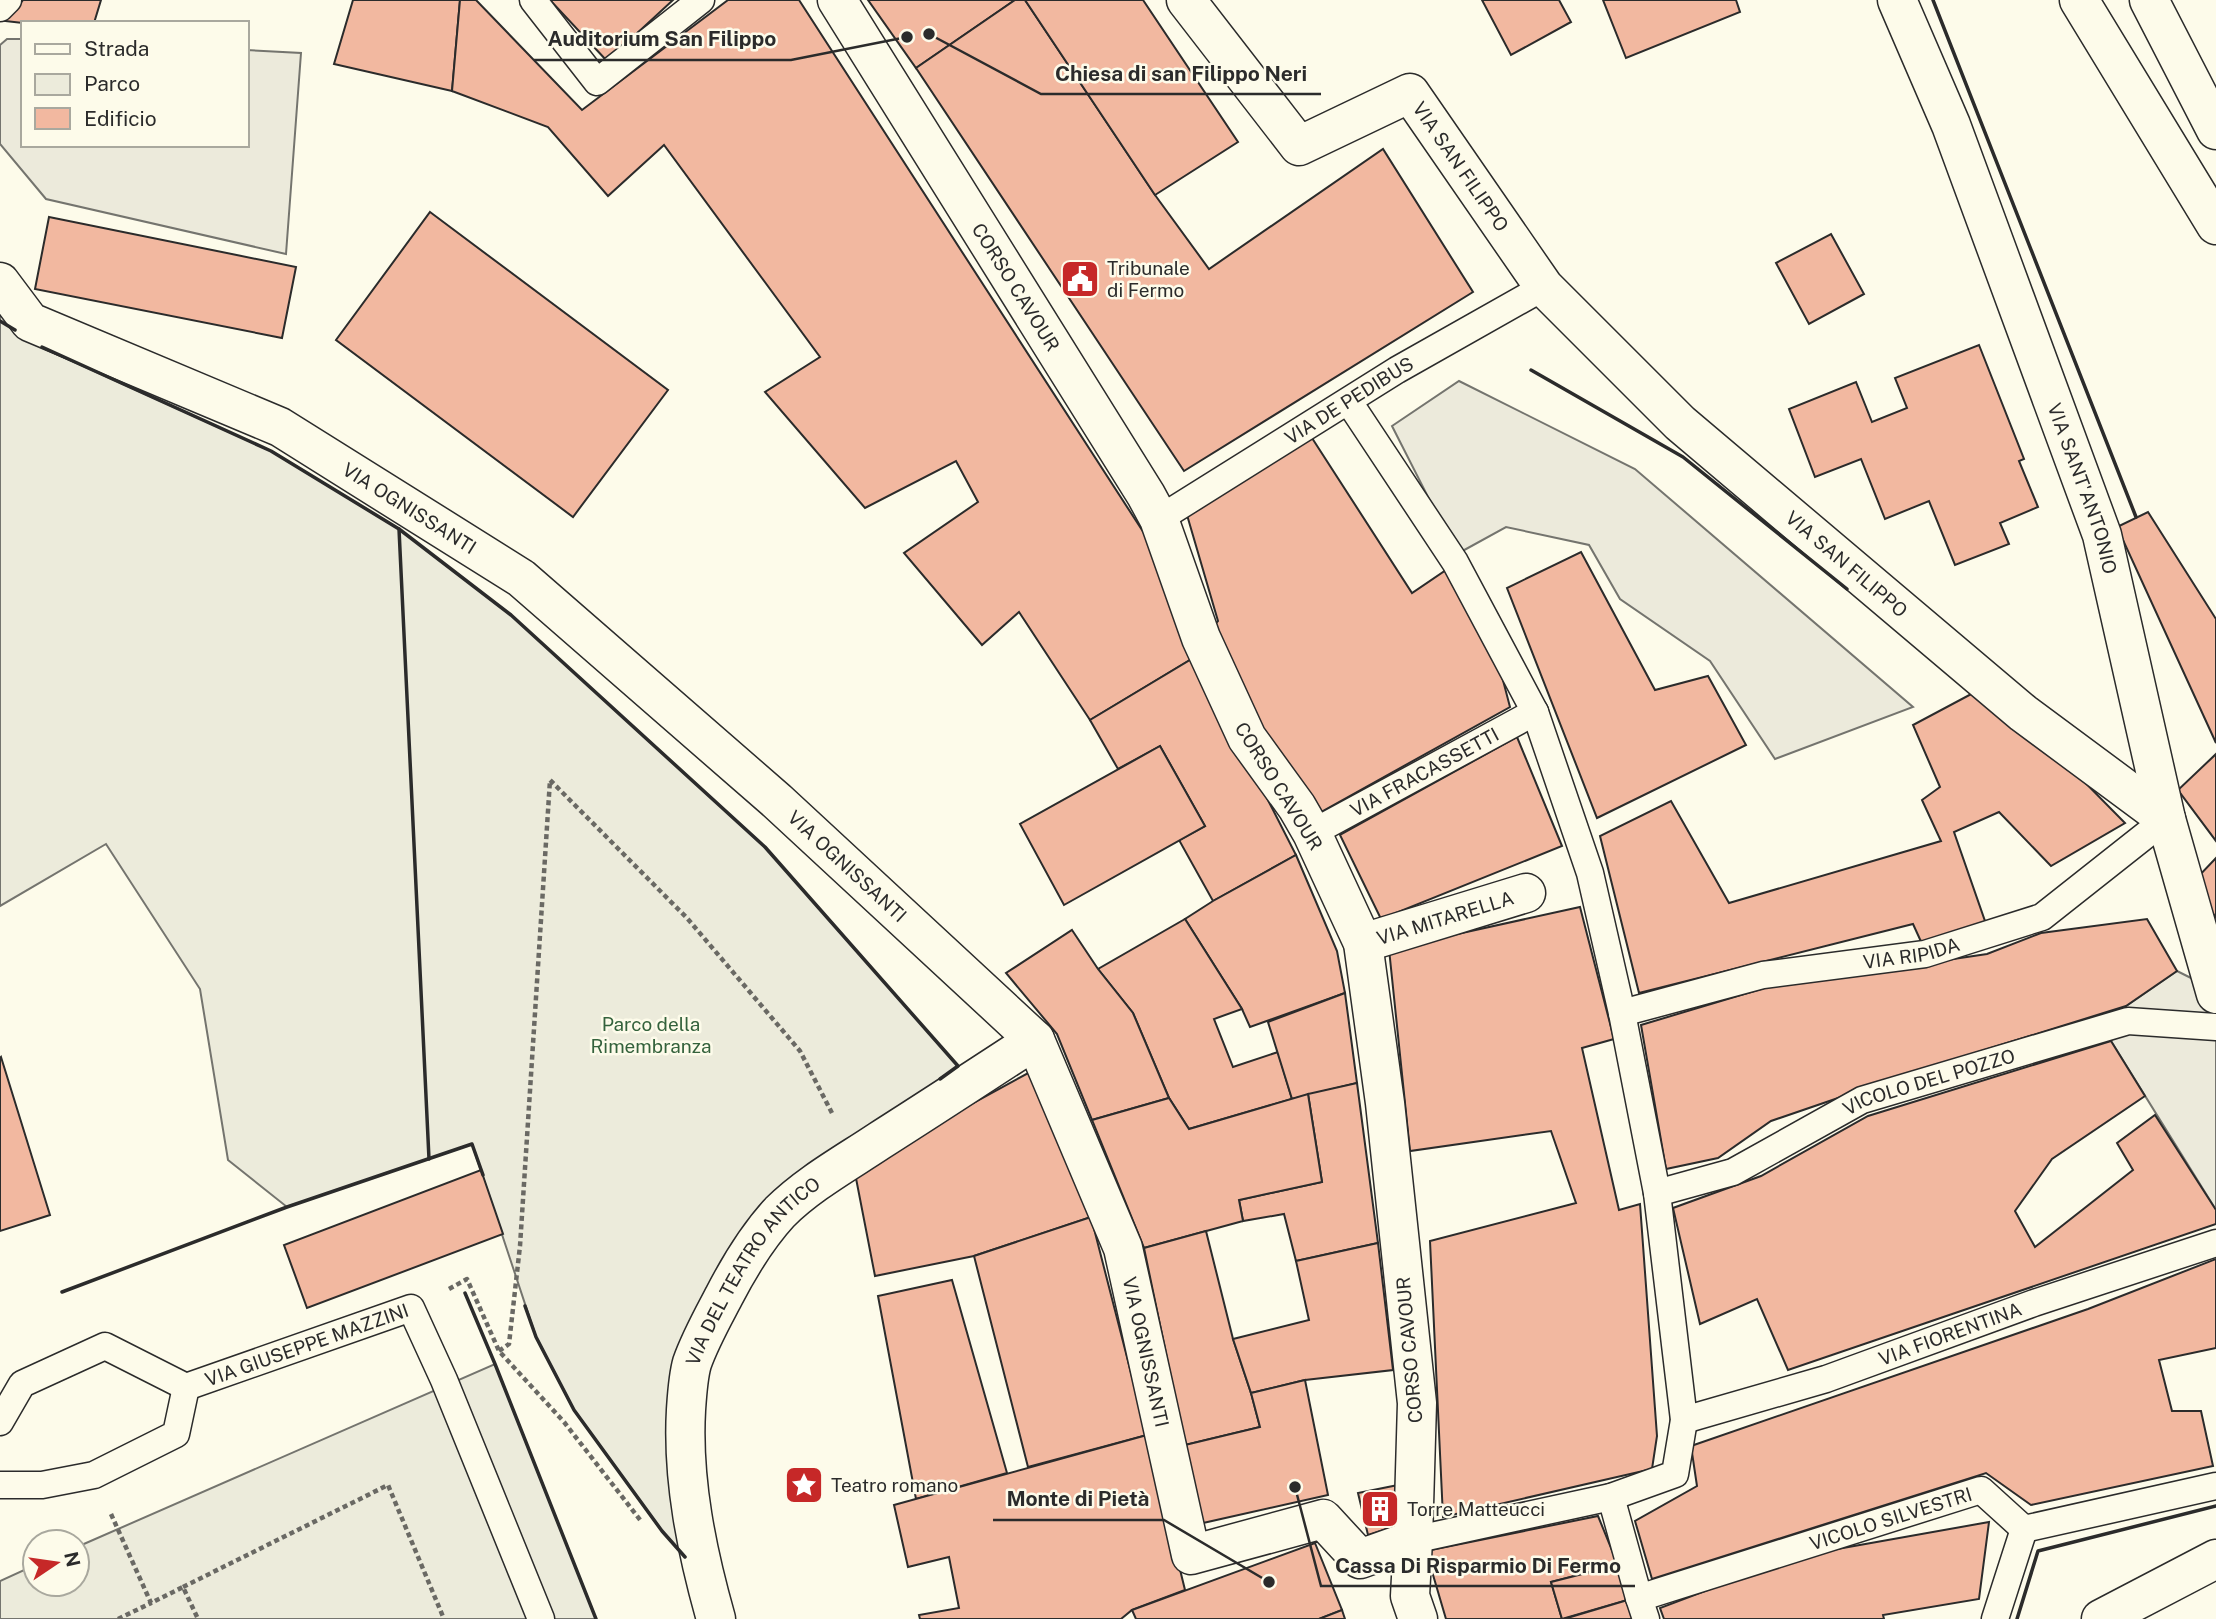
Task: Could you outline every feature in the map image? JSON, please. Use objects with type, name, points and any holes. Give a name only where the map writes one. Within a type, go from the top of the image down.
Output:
[{"type":"street","name":"CORSO CAVOUR","points":[[837,0],[1146,495],[1158,519],[1201,638],[1247,738],[1297,807],[1312,833],[1363,943],[1385,1103],[1417,1403],[1410,1596],[1418,1619]]},
{"type":"street","name":"VIA SAN FILIPPO","points":[[1186,0],[1298,146],[1410,93],[1544,287],[1690,432],[2023,713],[2166,819]]},
{"type":"street","name":"VIA SANT'ANTONIO","points":[[1897,0],[1951,125],[2102,535],[2166,819],[2216,994]]},
{"type":"street","points":[[2079,0],[2216,225]]},
{"type":"street","points":[[2149,0],[2216,131]]},
{"type":"street","name":"VIA OGNISSANTI","points":[[0,282],[30,322],[280,427],[521,578],[777,800],[1035,1040],[1123,1248],[1191,1555],[1323,1519],[1360,1559],[1413,1540]]},
{"type":"street","name":"VIA MITARELLA","points":[[1363,943],[1526,893]]},
{"type":"street","name":"VIA DEL TEATRO ANTICO","points":[[716,1619],[693,1519],[687,1473],[687,1396],[692,1363],[733,1279],[781,1212],[818,1182],[1035,1040]]},
{"type":"street","points":[[2101,1619],[2216,1559]]},
{"type":"lane","points":[[0,8],[8,0]]},
{"type":"lane","points":[[533,0],[597,82],[701,0]]},
{"type":"lane","name":"VIA DE PEDIBUS","points":[[1158,519],[1397,370],[1544,287]]},
{"type":"lane","points":[[1349,402],[1455,562],[1535,712],[1590,873],[1622,1013],[1657,1193],[1684,1420],[1675,1474],[1611,1497],[1413,1540]]},
{"type":"lane","name":"VIA FRACASSETTI","points":[[1312,833],[1535,712]]},
{"type":"lane","name":"VIA RIPIDA","points":[[1622,1013],[1763,975],[1924,954],[2042,917],[2166,819]]},
{"type":"lane","name":"VICOLO DEL POZZO","points":[[1657,1193],[1733,1172],[1862,1100],[2114,1024],[2127,1021],[2216,1027]]},
{"type":"lane","name":"VIA FIORENTINA","points":[[1684,1420],[1826,1379],[2034,1303],[2216,1243]]},
{"type":"lane","name":"VIA GIUSEPPE MAZZINI","points":[[0,1485],[42,1485],[94,1475],[176,1434],[186,1387],[411,1308],[444,1380],[541,1619]]},
{"type":"lane","points":[[0,1422],[22,1384],[105,1346],[186,1387]]},
{"type":"lane","points":[[1995,1619],[2024,1529],[2216,1486]]},
{"type":"lane","name":"VICOLO SILVESTRI","points":[[1643,1609],[1981,1490],[2024,1529]]},
{"type":"lane","points":[[1611,1497],[1643,1609]]},
{"type":"path","points":[[499,1351],[509,1344],[520,1246],[550,780],[687,918],[800,1051],[856,1157]]},
{"type":"path","points":[[411,1308],[467,1279],[499,1351],[564,1422],[647,1530]]},
{"type":"path","points":[[94,1475],[151,1603]]},
{"type":"path","points":[[118,1619],[388,1485],[444,1619]]},
{"type":"path","points":[[183,1587],[198,1619]]},
{"type":"green space","name":"Parco della Rimembranza","points":[[0,314],[45,349],[271,451],[399,529],[511,615],[765,847],[958,1066],[846,1152],[685,1357],[690,1562],[662,1531],[574,1410],[536,1337],[472,1144],[287,1207],[228,1160],[200,989],[106,844],[0,906]]},
{"type":"green space","points":[[495,1364],[596,1619],[0,1619],[0,1581],[21,1571],[21,1598],[91,1598],[91,1541]]},
{"type":"shaded area","points":[[7,39],[21,39],[21,147],[248,147],[248,50],[301,53],[286,254],[46,199],[0,144],[0,45]]},
{"type":"shaded area","points":[[1459,381],[1635,469],[1913,707],[1775,759],[1710,661],[1620,599],[1589,545],[1506,527],[1457,554],[1392,426]]},
{"type":"shaded area","points":[[2177,971],[2215,990],[2216,994],[2216,1210],[2111,1041],[2127,1021],[2126,1006]]},
{"type":"building","points":[[23,0],[101,0],[95,21],[5,21]]},
{"type":"building","points":[[353,0],[460,0],[452,91],[334,64]]},
{"type":"building","points":[[460,0],[476,0],[582,110],[728,0],[799,0],[1153,547],[1195,657],[1090,720],[1019,612],[982,645],[904,553],[978,502],[956,461],[865,508],[765,392],[820,357],[664,145],[608,196],[548,127],[452,91]]},
{"type":"building","points":[[550,0],[673,0],[607,61]]},
{"type":"building","points":[[868,0],[1015,0],[916,68]]},
{"type":"building","points":[[1015,0],[1025,0],[1155,195],[1209,269],[1383,149],[1473,292],[1184,471],[916,68]]},
{"type":"building","points":[[1025,0],[1143,0],[1238,142],[1155,195]]},
{"type":"building","points":[[1482,0],[1559,0],[1571,22],[1511,55]]},
{"type":"building","points":[[1603,0],[1736,0],[1740,12],[1626,58]]},
{"type":"building","points":[[430,212],[668,390],[573,517],[336,340]]},
{"type":"building","points":[[49,217],[296,267],[282,338],[35,289]]},
{"type":"building","points":[[1831,234],[1864,294],[1809,324],[1776,263]]},
{"type":"building","points":[[1979,345],[2024,459],[2019,461],[2038,507],[2000,523],[2009,544],[1955,565],[1929,501],[1885,519],[1861,459],[1815,477],[1789,409],[1856,382],[1872,422],[1907,408],[1895,378]]},
{"type":"building","points":[[1312,438],[1412,593],[1452,566],[1493,642],[1510,707],[1321,812],[1245,713],[1209,631],[1218,621],[1187,515]]},
{"type":"building","points":[[2148,512],[2216,619],[2216,743],[2117,527]]},
{"type":"building","points":[[1581,552],[1655,690],[1708,676],[1746,745],[1597,818],[1507,588]]},
{"type":"building","points":[[1195,657],[1296,855],[1213,901],[1179,840],[1205,826],[1160,746],[1118,769],[1090,720]]},
{"type":"building","points":[[1975,692],[2049,746],[2125,823],[2051,866],[1999,812],[1954,832],[1986,924],[1923,946],[1913,924],[1639,993],[1600,836],[1671,801],[1729,903],[1941,841],[1922,800],[1940,787],[1913,725]]},
{"type":"building","points":[[1517,737],[1562,846],[1381,919],[1340,835]]},
{"type":"building","points":[[1160,746],[1205,826],[1064,905],[1020,824]]},
{"type":"building","points":[[2216,754],[2216,841],[2178,790]]},
{"type":"building","points":[[1296,855],[1337,951],[1345,993],[1250,1027],[1242,1009],[1185,919]]},
{"type":"building","points":[[2216,858],[2216,918],[2193,882]]},
{"type":"building","points":[[1580,907],[1614,1039],[1582,1048],[1619,1210],[1640,1204],[1657,1436],[1652,1469],[1443,1517],[1430,1241],[1576,1203],[1551,1131],[1410,1151],[1389,949]]},
{"type":"building","points":[[1185,919],[1242,1009],[1214,1019],[1233,1067],[1278,1052],[1292,1099],[1189,1129],[1169,1098],[1133,1013],[1098,969]]},
{"type":"building","points":[[2147,919],[2177,971],[2126,1006],[1911,1073],[1771,1121],[1718,1158],[1666,1169],[1641,1025],[1771,986],[1987,954],[2041,933]]},
{"type":"building","points":[[1072,930],[1098,969],[1133,1013],[1169,1098],[1092,1120],[1057,1034],[1006,973]]},
{"type":"building","points":[[1345,993],[1357,1083],[1292,1099],[1268,1022]]},
{"type":"building","points":[[2111,1041],[2145,1096],[2052,1159],[2015,1211],[2035,1247],[2133,1170],[2117,1143],[2155,1115],[2216,1210],[2216,1224],[1788,1370],[1757,1299],[1700,1324],[1673,1208],[1761,1176],[1868,1116]]},
{"type":"building","points":[[0,1058],[50,1215],[0,1231]]},
{"type":"building","points":[[1032,1071],[1091,1217],[974,1256],[875,1276],[854,1168]]},
{"type":"building","points":[[1357,1083],[1378,1243],[1296,1261],[1284,1214],[1243,1221],[1239,1200],[1322,1182],[1308,1094]]},
{"type":"building","points":[[1308,1094],[1322,1182],[1239,1200],[1243,1221],[1144,1248],[1092,1120],[1169,1098],[1189,1129]]},
{"type":"building","points":[[481,1170],[503,1234],[307,1308],[284,1245]]},
{"type":"building","points":[[1091,1217],[1147,1435],[1028,1467],[974,1256]]},
{"type":"building","points":[[1206,1231],[1233,1339],[1260,1427],[1185,1445],[1144,1248]]},
{"type":"building","points":[[1378,1243],[1393,1370],[1305,1380],[1251,1393],[1233,1339],[1309,1320],[1296,1261]]},
{"type":"building","points":[[2216,1259],[2216,1348],[2159,1360],[2172,1411],[2201,1411],[2213,1466],[2031,1505],[1986,1473],[1652,1579],[1635,1521],[1697,1486],[1691,1446],[2088,1309]]},
{"type":"building","points":[[952,1280],[1007,1473],[916,1499],[878,1296]]},
{"type":"building","points":[[1305,1380],[1328,1495],[1203,1523],[1185,1445],[1260,1427],[1251,1393]]},
{"type":"building","points":[[1147,1435],[1185,1590],[1132,1610],[1121,1619],[920,1619],[919,1615],[959,1608],[949,1557],[908,1567],[894,1505]]},
{"type":"building","name":"Torre Matteucci","points":[[1398,1485],[1399,1525],[1368,1535],[1358,1493]]},
{"type":"building","points":[[1598,1516],[1618,1565],[1551,1582],[1562,1619],[1446,1619],[1426,1551]]},
{"type":"building","points":[[1989,1522],[1979,1599],[1883,1615],[1884,1619],[1664,1619],[1660,1608],[1798,1556]]},
{"type":"building","points":[[1315,1543],[1342,1610],[1319,1619],[1136,1619],[1132,1610]]},
{"type":"building","points":[[1618,1565],[1631,1599],[1562,1619],[1551,1582]]},
{"type":"building","points":[[1631,1599],[1639,1619],[1564,1619]]},
{"type":"building","points":[[1342,1610],[1345,1619],[1319,1619]]},
{"type":"wall","points":[[1933,0],[2136,517]]},
{"type":"wall","points":[[0,321],[15,330]]},
{"type":"wall","points":[[42,347],[271,451],[399,529],[511,615],[765,847],[958,1066],[940,1079]]},
{"type":"wall","points":[[1531,370],[1683,457],[1847,589]]},
{"type":"wall","points":[[399,529],[429,1159]]},
{"type":"wall","points":[[62,1292],[287,1207],[472,1144],[483,1175]]},
{"type":"wall","points":[[465,1293],[596,1619]]},
{"type":"wall","points":[[525,1306],[536,1337],[574,1410],[662,1531],[685,1557]]},
{"type":"wall","points":[[2017,1619],[2038,1551],[2216,1506]]},
{"type":"place","name":"Chiesa di san Filippo Neri","points":[[929,34]]},
{"type":"place","name":"Auditorium San Filippo","points":[[907,37]]},
{"type":"place","name":"Tribunale di Fermo","points":[[1080,279]]},
{"type":"place","name":"Teatro romano","points":[[804,1485]]},
{"type":"place","name":"Cassa Di Risparmio Di Fermo","points":[[1295,1487]]},
{"type":"place","name":"Torre Matteucci","points":[[1380,1509]]},
{"type":"place","name":"Monte di Pietà","points":[[1269,1582]]}]
